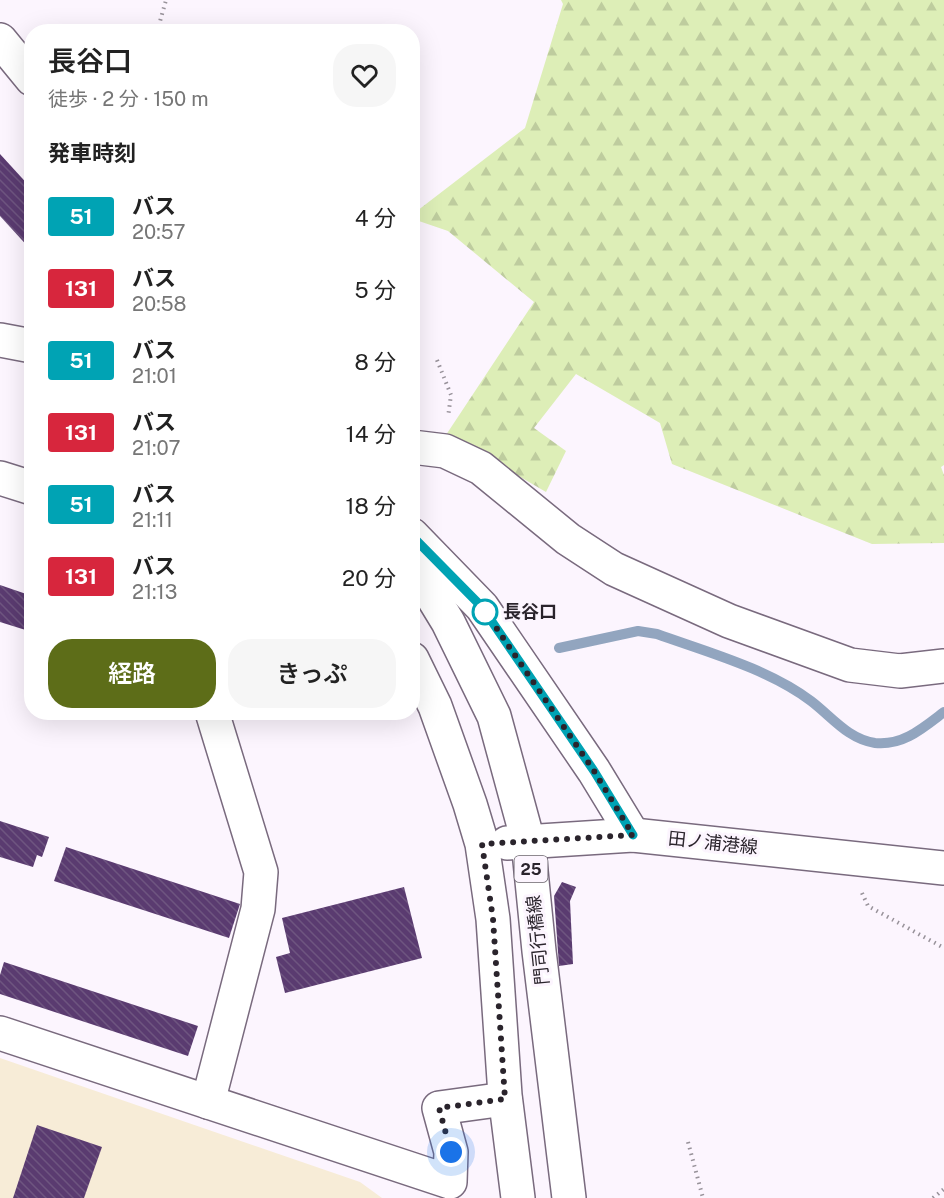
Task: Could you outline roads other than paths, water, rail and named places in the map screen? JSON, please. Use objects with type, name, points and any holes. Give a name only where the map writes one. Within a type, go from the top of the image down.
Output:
[{"type":"main road","points":[[0,40],[24,69]]},
{"type":"main road","points":[[0,340],[24,344]]},
{"type":"main road","points":[[423,448],[445,451],[481,468],[568,539],[614,569],[729,621],[850,665],[900,671],[944,666]]},
{"type":"main road","points":[[0,478],[24,486]]},
{"type":"main road","points":[[420,544],[482,607],[594,771],[633,835]]},
{"type":"main road","name":"門司行橋線","points":[[420,575],[448,622],[494,716],[528,841],[569,1198]]},
{"type":"main road","name":"25","points":[[420,675],[435,706],[482,844],[493,919],[505,1099],[518,1198]]},
{"type":"main road","points":[[208,1102],[258,909],[261,872],[214,720]]},
{"type":"main road","name":"田ノ浦港線","points":[[482,844],[633,835],[944,868]]},
{"type":"main road","points":[[0,1033],[450,1182],[451,1152],[439,1108],[505,1099]]},
{"type":"waterway","points":[[559,648],[638,631],[657,634],[757,670],[811,701],[848,732],[865,741],[875,743],[904,739],[944,712]]},
{"type":"place","name":"長谷口","points":[[485,612]]}]
